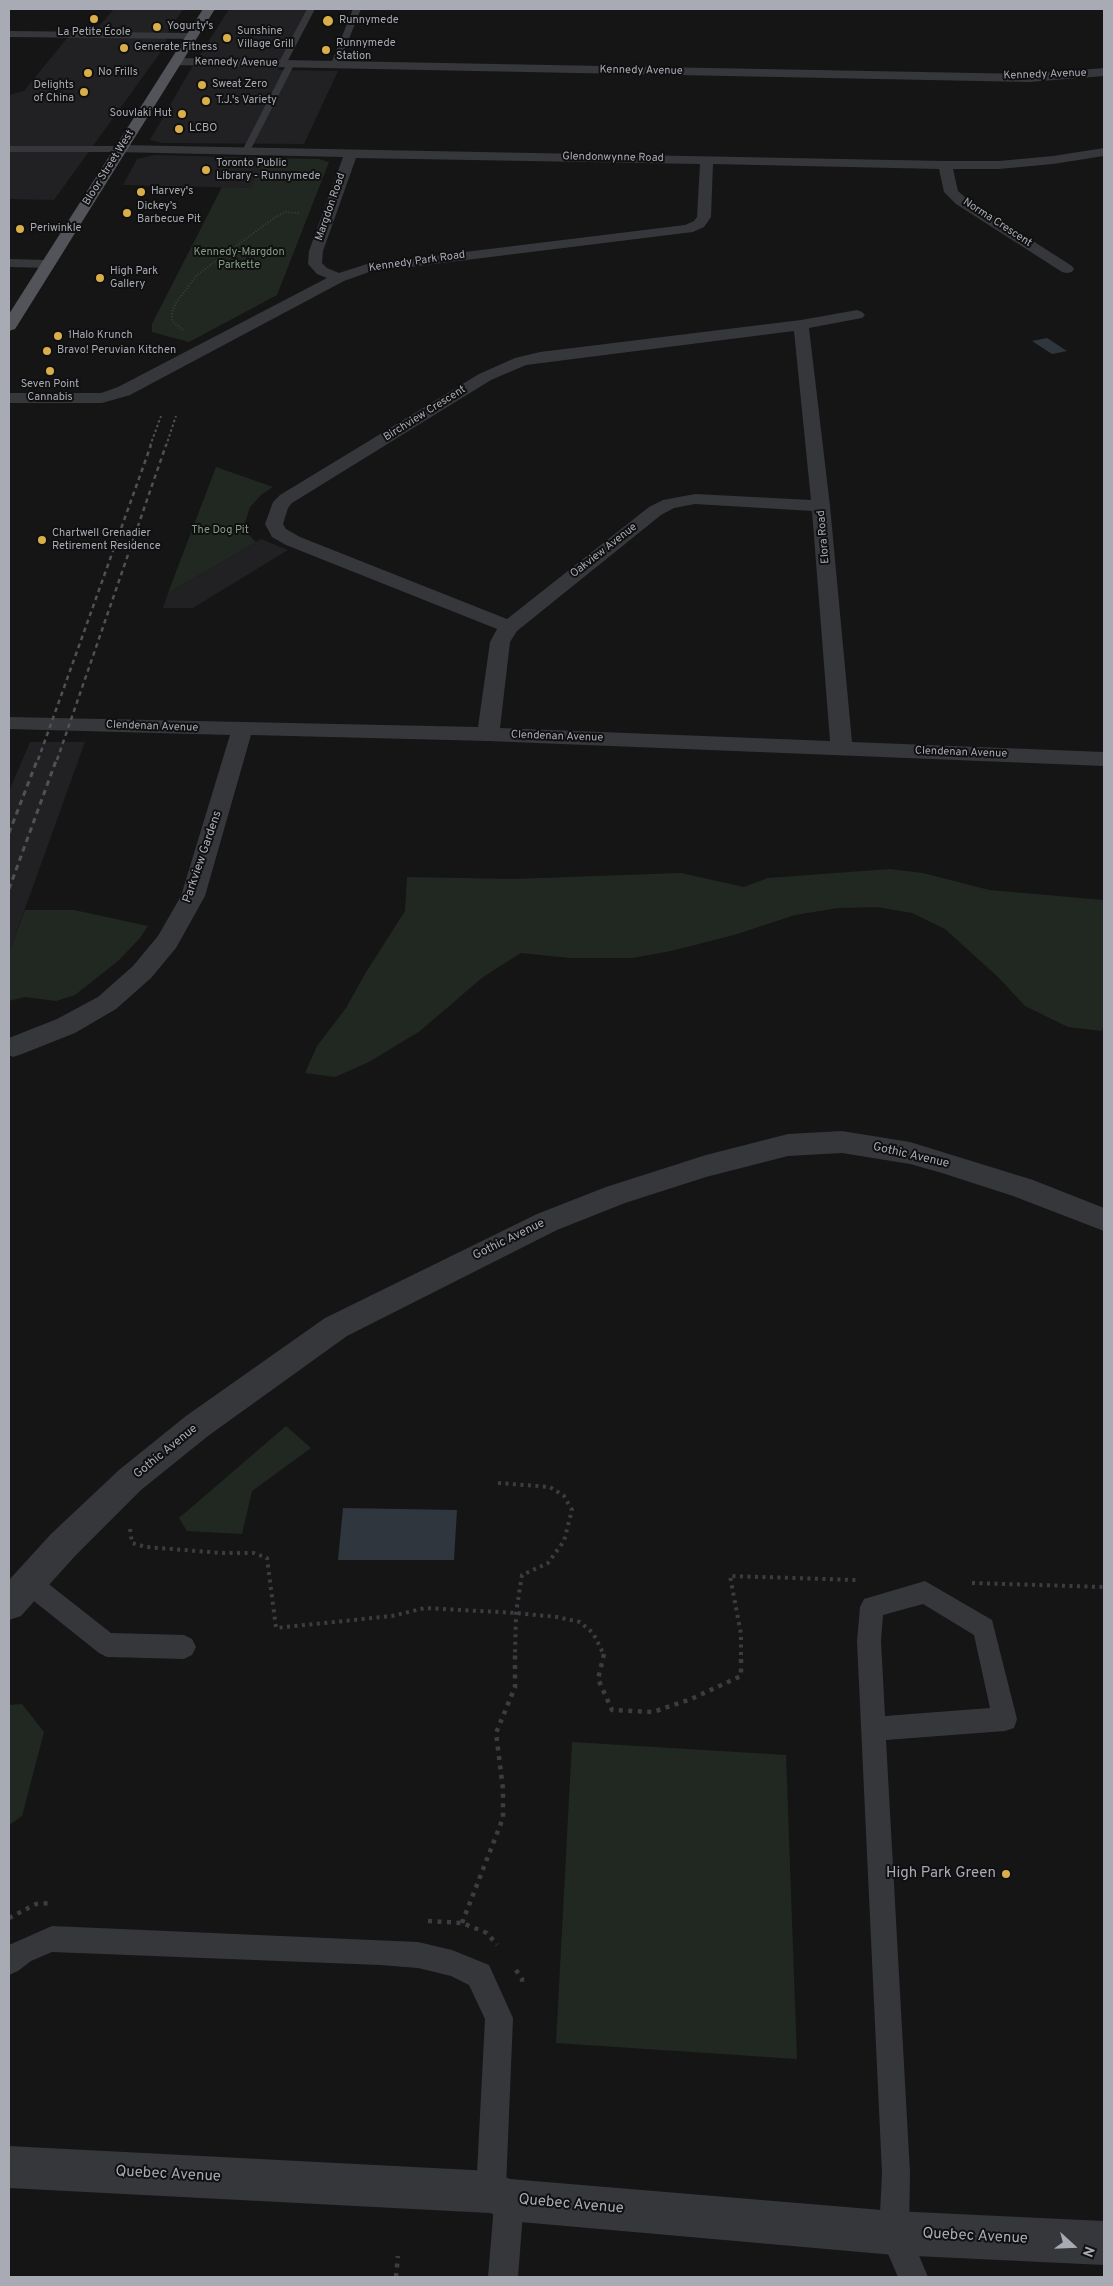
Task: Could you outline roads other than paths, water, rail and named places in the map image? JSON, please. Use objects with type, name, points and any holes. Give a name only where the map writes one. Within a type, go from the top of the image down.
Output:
[{"type":"main road","name":"Bloor Street West","points":[[9,326],[209,9]]},
{"type":"street","points":[[9,34],[193,36]]},
{"type":"street","name":"Kennedy Avenue","points":[[177,62],[1029,78],[1104,72]]},
{"type":"street","name":"Glendonwynne Road","points":[[120,149],[945,165],[1008,164],[1053,160],[1104,152]]},
{"type":"street","name":"Margdon Road","points":[[339,278],[328,274],[315,264],[316,251],[351,153]]},
{"type":"street","name":"Kennedy Park Road","points":[[9,398],[95,399],[124,391],[339,278],[367,268],[688,229],[699,224],[704,217],[707,160]]},
{"type":"street","name":"Norma Crescent","points":[[945,165],[952,192],[961,201],[1067,269]]},
{"type":"street","points":[[9,263],[49,264]]},
{"type":"street","name":"Birchview Crescent","points":[[509,627],[293,541],[278,533],[274,524],[279,506],[286,499],[485,377],[521,361],[540,357],[801,325],[858,315]]},
{"type":"street","name":"Elora Road","points":[[801,325],[821,506],[842,749]]},
{"type":"street","name":"Oakview Avenue","points":[[488,734],[500,642],[509,627],[656,511],[682,500],[821,506]]},
{"type":"street","name":"Clendenan Avenue","points":[[9,723],[488,734],[1104,759]]},
{"type":"street","name":"Parkview Gardens","points":[[13,1047],[66,1026],[107,1003],[142,972],[167,942],[193,896],[242,729]]},
{"type":"street","name":"Gothic Avenue","points":[[9,1604],[63,1545],[130,1480],[197,1426],[336,1327],[547,1222],[616,1195],[706,1166],[788,1145],[842,1142],[910,1153],[943,1162],[1023,1188],[1104,1220]]},
{"type":"street","name":"Quebec Avenue","points":[[9,2167],[500,2196],[894,2233],[1104,2243]]},
{"type":"lane","points":[[246,151],[311,9]]},
{"type":"lane","points":[[334,66],[357,9]]},
{"type":"lane","points":[[9,144],[73,146],[79,148]]},
{"type":"lane","points":[[9,150],[120,149]]},
{"type":"lane","points":[[28,1582],[107,1645],[184,1647]]},
{"type":"lane","points":[[875,1729],[1005,1719],[984,1628],[925,1592],[872,1607],[869,1641],[875,1729],[896,2173],[894,2233],[913,2277]]},
{"type":"lane","points":[[9,1962],[22,1952],[52,1939],[418,1955],[452,1963],[479,1975],[499,2018],[500,2196],[503,2277]]},
{"type":"railway","points":[[150,446],[161,416]]},
{"type":"railway","points":[[166,446],[176,416]]},
{"type":"railway","points":[[38,760],[151,445]]},
{"type":"railway","points":[[57,760],[166,445]]},
{"type":"railway","points":[[9,833],[38,758]]},
{"type":"railway","points":[[9,889],[57,758]]},
{"type":"place","name":"La Petite École","points":[[94,19]]},
{"type":"place","name":"Runnymede","points":[[328,21]]},
{"type":"place","name":"Yogurty's","points":[[157,27]]},
{"type":"place","name":"Sunshine Village Grill","points":[[227,38]]},
{"type":"place","name":"Generate Fitness","points":[[124,48]]},
{"type":"place","name":"Runnymede Station","points":[[326,50]]},
{"type":"place","name":"No Frills","points":[[88,73]]},
{"type":"place","name":"Sweat Zero","points":[[202,85]]},
{"type":"place","name":"Delights of China","points":[[84,92]]},
{"type":"place","name":"T.J.'s Variety","points":[[206,101]]},
{"type":"place","name":"Souvlaki Hut","points":[[182,114]]},
{"type":"place","name":"LCBO","points":[[179,129]]},
{"type":"place","name":"Toronto Public Library - Runnymede","points":[[206,170]]},
{"type":"place","name":"Harvey's","points":[[141,192]]},
{"type":"place","name":"Dickey’s Barbecue Pit","points":[[127,213]]},
{"type":"place","name":"Periwinkle","points":[[20,229]]},
{"type":"place","name":"High Park Gallery","points":[[100,278]]},
{"type":"place","name":"1Halo Krunch","points":[[58,336]]},
{"type":"place","name":"Bravo! Peruvian Kitchen","points":[[47,351]]},
{"type":"place","name":"Seven Point Cannabis","points":[[50,371]]},
{"type":"place","name":"Chartwell Grenadier Retirement Residence","points":[[42,540]]},
{"type":"place","name":"High Park Green","points":[[1006,1874]]},
{"type":"park label","name":"Kennedy-Margdon Parkette","points":[[239,259]]},
{"type":"park label","name":"The Dog Pit","points":[[220,531]]}]
